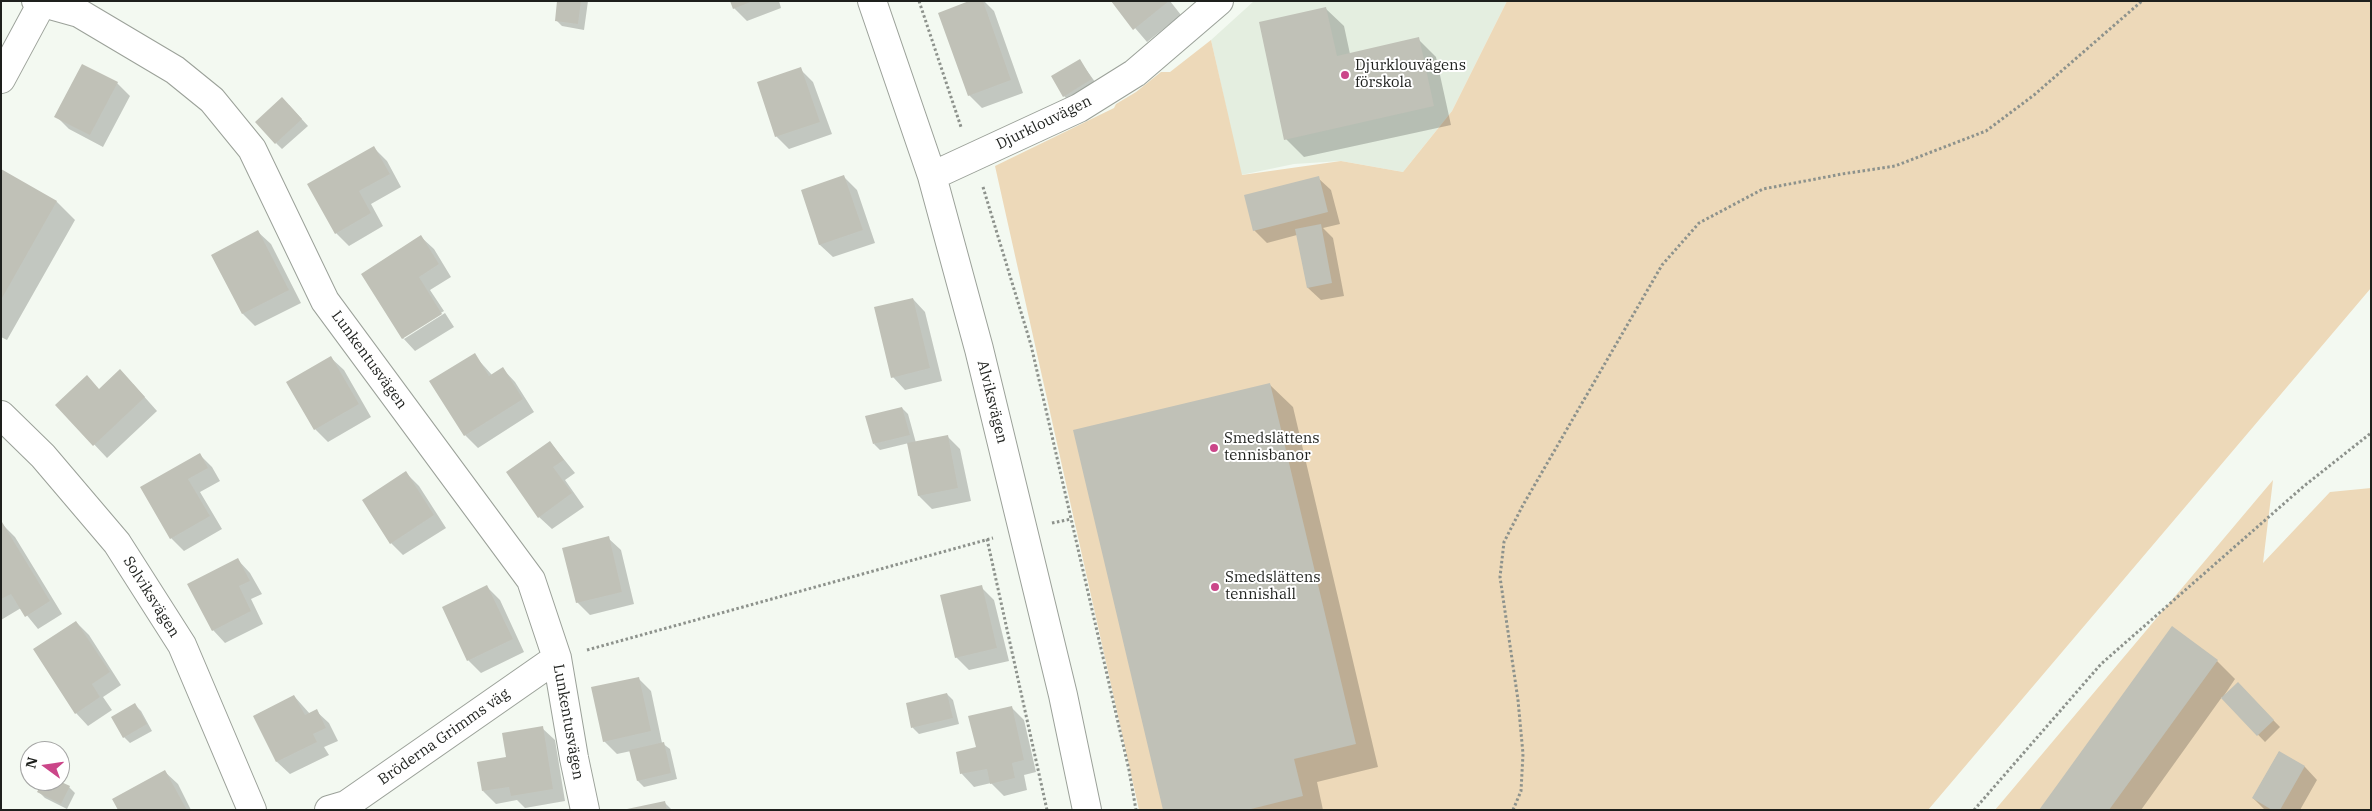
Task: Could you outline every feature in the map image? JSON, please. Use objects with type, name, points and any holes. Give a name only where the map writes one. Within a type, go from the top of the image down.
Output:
[{"type":"street","name":"Alviksvägen","points":[[872,1],[932,176],[979,349],[1063,695],[1087,810]]},
{"type":"street","name":"Djurklouvägen","points":[[932,176],[1079,108],[1135,73],[1219,1]]},
{"type":"street","points":[[1,79],[41,2]]},
{"type":"street","name":"Lunkentusvägen","points":[[41,2],[79,13],[175,70],[212,100],[252,149],[325,301],[531,580],[557,658],[585,810]]},
{"type":"street","name":"Solviksvägen","points":[[1,415],[43,456],[117,543],[182,645],[252,810]]},
{"type":"street","name":"Bröderna Grimms väg","points":[[329,810],[346,805],[557,658]]},
{"type":"path","points":[[918,1],[988,203],[1030,345],[1129,770],[1136,810]]},
{"type":"path","points":[[1513,810],[1521,791],[1523,754],[1518,700],[1500,578],[1504,542],[1523,505],[1662,265],[1699,223],[1763,189],[1894,166],[1986,131],[2034,96],[2142,1]]},
{"type":"path","points":[[1974,810],[2101,664],[2304,486],[2371,433]]},
{"type":"path","points":[[557,658],[987,539],[1071,520]]},
{"type":"path","points":[[987,539],[1047,810]]},
{"type":"shaded area","name":"Djurklouvägens förskola","points":[[1254,1],[1507,1],[1452,111],[1403,172],[1341,161],[1294,164],[1241,175],[1211,40]]},
{"type":"shaded area","points":[[1507,1],[2371,1],[2371,288],[1928,810],[1139,810],[995,166],[1114,108],[1116,104],[1136,92],[1161,72],[1170,72],[1211,40],[1242,175],[1341,161],[1403,172],[1452,111]]},
{"type":"shaded area","points":[[2273,480],[2263,563],[2330,492],[2371,488],[2371,810],[1995,810]]},
{"type":"building","points":[[557,1],[581,1],[578,24],[555,21]]},
{"type":"building","points":[[730,1],[753,1],[733,9]]},
{"type":"building","points":[[969,1],[983,1],[1011,80],[968,96],[938,13]]},
{"type":"building","points":[[1111,1],[1169,1],[1133,30]]},
{"type":"building","points":[[1326,7],[1337,56],[1419,37],[1434,106],[1284,140],[1259,22]]},
{"type":"building","points":[[1080,59],[1092,79],[1063,97],[1051,76]]},
{"type":"building","points":[[82,64],[118,82],[90,135],[54,117]]},
{"type":"building","points":[[801,67],[820,122],[775,137],[757,82]]},
{"type":"building","points":[[282,97],[302,119],[275,144],[255,122]]},
{"type":"building","points":[[374,146],[390,174],[359,191],[371,213],[335,234],[307,184]]},
{"type":"building","points":[[1,169],[57,201],[1,300]]},
{"type":"building","points":[[844,175],[863,230],[819,245],[801,190]]},
{"type":"building","points":[[1319,176],[1328,212],[1253,231],[1244,195]]},
{"type":"building","points":[[1321,224],[1332,283],[1307,288],[1295,229]]},
{"type":"building","points":[[258,230],[289,290],[242,314],[211,255]]},
{"type":"building","points":[[421,235],[439,264],[419,277],[442,314],[402,339],[361,274]]},
{"type":"building","points":[[913,298],[930,368],[891,378],[874,307]]},
{"type":"building","points":[[475,353],[489,376],[503,367],[523,399],[464,436],[429,381]]},
{"type":"building","points":[[331,356],[359,404],[314,430],[286,382]]},
{"type":"building","points":[[120,369],[145,397],[93,446],[55,405],[87,375],[99,389]]},
{"type":"building","name":"Smedslättens tennishall","points":[[1270,383],[1356,744],[1294,759],[1303,796],[1247,810],[1163,810],[1073,430]]},
{"type":"building","points":[[902,407],[910,435],[873,444],[865,416]]},
{"type":"building","points":[[948,435],[958,488],[918,496],[907,443]]},
{"type":"building","points":[[550,441],[564,460],[553,467],[572,493],[538,518],[506,472]]},
{"type":"building","points":[[200,453],[208,468],[188,479],[210,516],[170,539],[140,487]]},
{"type":"building","points":[[406,471],[434,515],[390,544],[362,500]]},
{"type":"building","points":[[2,522],[50,601],[25,617],[11,594],[1,599]]},
{"type":"building","points":[[609,536],[622,592],[576,603],[562,548]]},
{"type":"building","points":[[238,558],[250,581],[239,586],[251,611],[212,631],[187,584]]},
{"type":"building","points":[[487,585],[513,639],[467,661],[442,607]]},
{"type":"building","points":[[982,585],[997,648],[955,658],[940,595]]},
{"type":"building","points":[[76,621],[110,672],[92,684],[100,697],[75,714],[33,649]]},
{"type":"building","points":[[2172,626],[2218,660],[2109,810],[2039,810]]},
{"type":"building","points":[[639,677],[651,731],[603,742],[591,687]]},
{"type":"building","points":[[2238,682],[2274,720],[2257,736],[2221,698]]},
{"type":"building","points":[[947,693],[953,718],[911,728],[906,703]]},
{"type":"building","points":[[294,695],[305,715],[317,709],[326,728],[313,734],[317,742],[276,762],[253,716]]},
{"type":"building","points":[[135,703],[147,724],[123,738],[111,717]]},
{"type":"building","points":[[1012,706],[1024,760],[1012,763],[1015,778],[990,784],[987,769],[960,774],[956,752],[976,747],[968,716]]},
{"type":"building","points":[[543,726],[553,789],[511,796],[509,787],[482,791],[477,762],[506,757],[502,733]]},
{"type":"building","points":[[664,742],[671,773],[637,781],[629,750]]},
{"type":"building","points":[[2279,751],[2305,766],[2280,810],[2272,810],[2252,798]]},
{"type":"building","points":[[165,770],[187,810],[118,810],[112,799]]},
{"type":"building","points":[[38,791],[68,791],[61,804]]},
{"type":"building","points":[[665,801],[667,810],[627,810],[627,809]]},
{"type":"place","name":"Djurklouvägens förskola","points":[[1345,75]]},
{"type":"place","name":"Smedslättens tennisbanor","points":[[1214,448]]},
{"type":"place","name":"Smedslättens tennishall","points":[[1215,587]]}]
